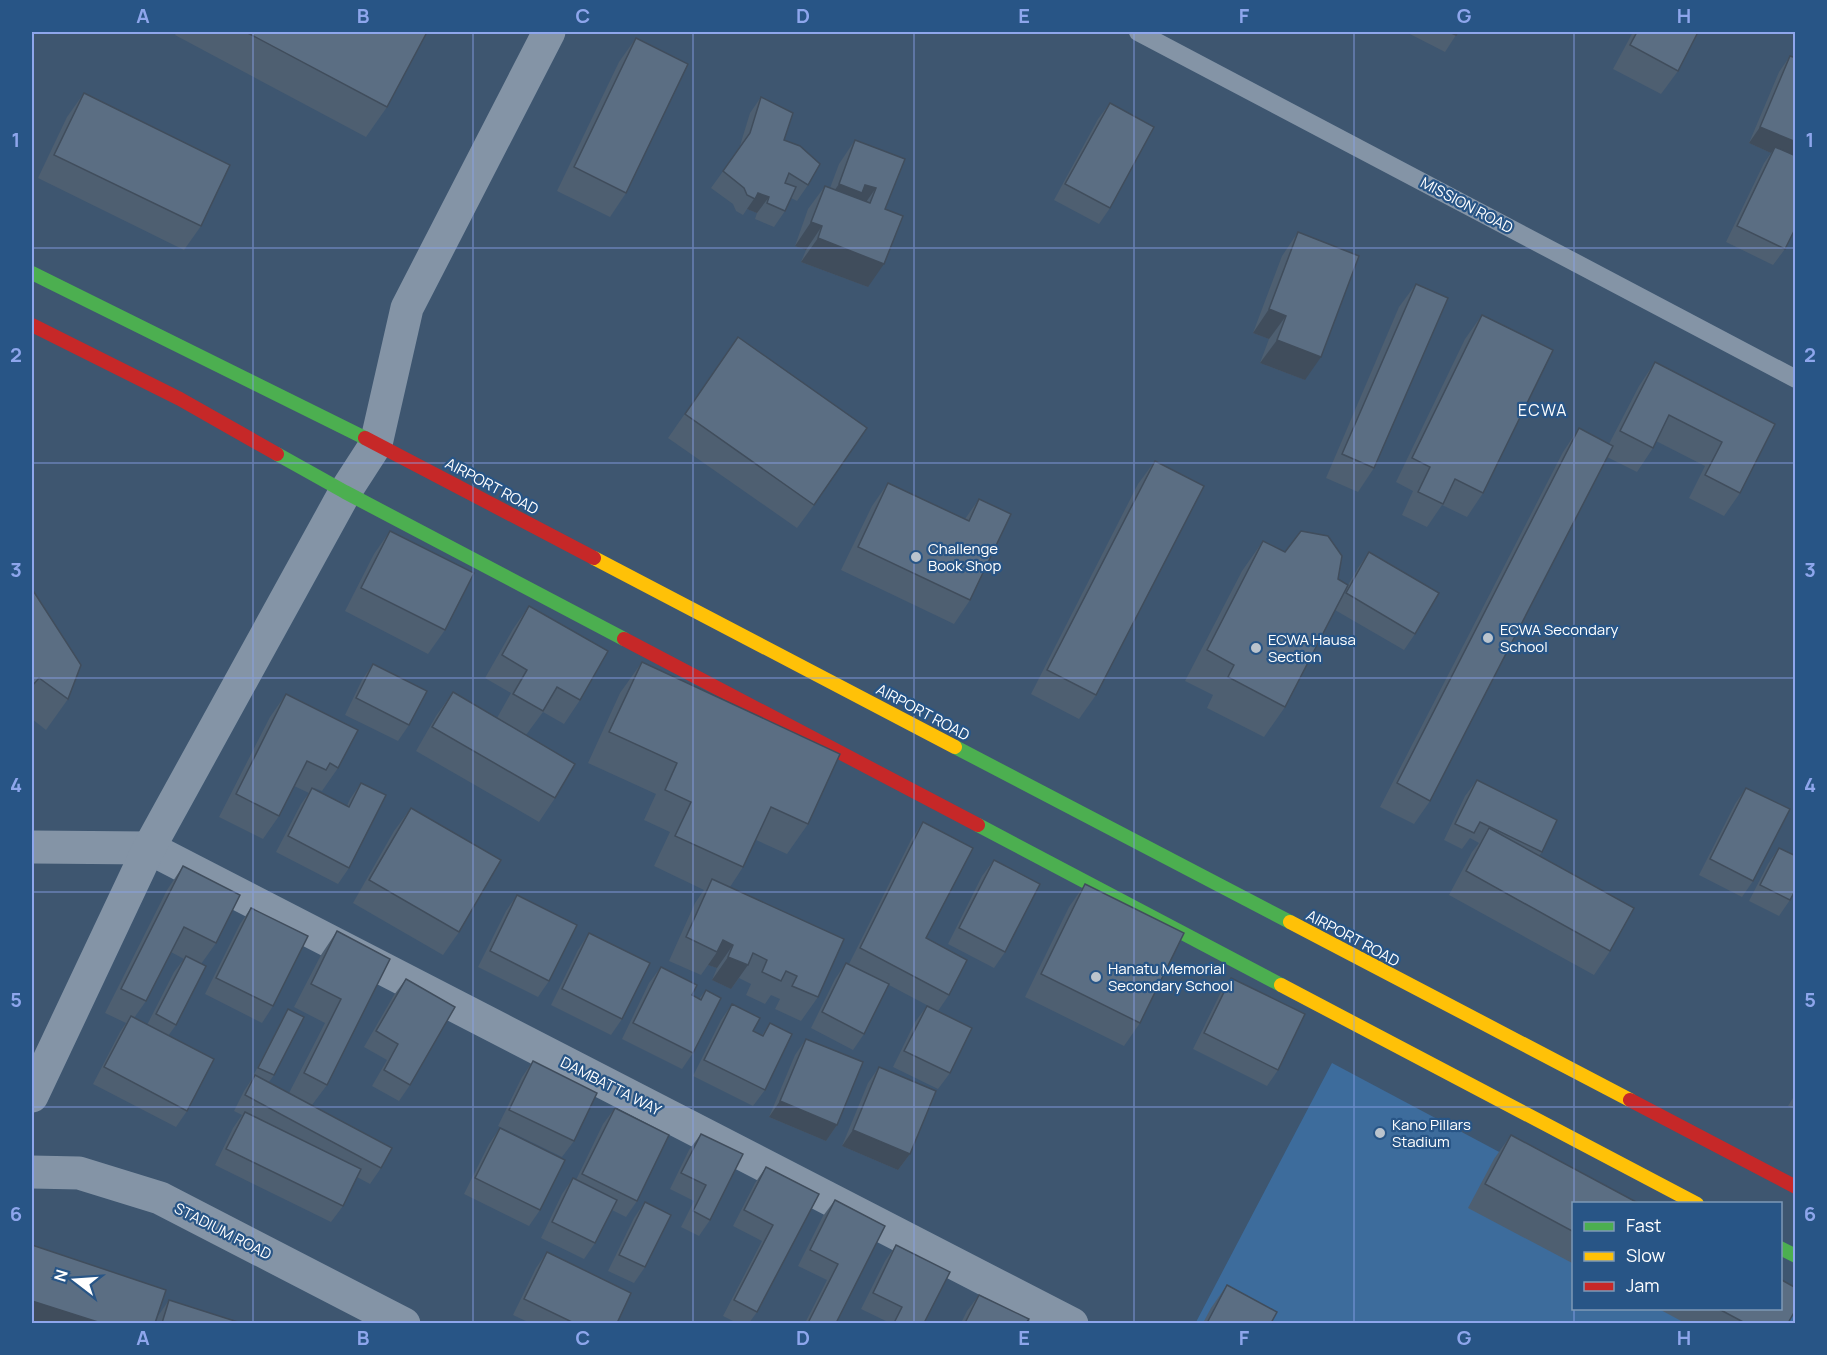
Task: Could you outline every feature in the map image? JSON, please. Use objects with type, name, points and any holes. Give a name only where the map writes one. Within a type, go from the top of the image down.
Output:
[{"type":"main road","name":"AIRPORT ROAD","points":[[32,273],[376,444],[1796,1187]]},
{"type":"main road","points":[[32,325],[180,399],[345,492],[1695,1202]]},
{"type":"main road","points":[[1782,1249],[1796,1256]]},
{"type":"street","points":[[32,1096],[149,848],[345,492],[376,444],[407,308],[549,32]]},
{"type":"street","points":[[32,847],[149,848]]},
{"type":"street","name":"DAMBATTA WAY","points":[[149,848],[1072,1323]]},
{"type":"street","name":"STADIUM ROAD","points":[[32,1172],[79,1173],[160,1198],[404,1323]]},
{"type":"lane","name":"MISSION ROAD","points":[[1138,32],[1796,379]]},
{"type":"shaded area","name":"Kano Pillars Stadium","points":[[1332,1063],[1593,1202],[1572,1202],[1572,1310],[1782,1310],[1782,1303],[1796,1310],[1795,1324],[1195,1324]]},
{"type":"building","points":[[246,32],[427,32],[387,107]]},
{"type":"building","points":[[1637,32],[1698,32],[1678,71],[1630,45]]},
{"type":"building","points":[[636,38],[688,64],[626,193],[574,167]]},
{"type":"building","points":[[1790,56],[1796,58],[1796,142],[1760,127]]},
{"type":"building","points":[[84,93],[230,165],[201,226],[54,155]]},
{"type":"building","points":[[761,97],[793,113],[784,140],[800,146],[820,164],[808,185],[789,173],[785,183],[796,187],[785,211],[767,203],[769,197],[758,193],[755,199],[747,195],[744,188],[723,171],[750,133]]},
{"type":"building","points":[[1110,103],[1154,127],[1110,208],[1065,184]]},
{"type":"building","points":[[855,140],[905,159],[885,209],[903,216],[884,264],[818,238],[822,226],[811,222],[825,186],[870,203],[876,188],[865,185],[862,193],[839,184]]},
{"type":"building","points":[[1775,147],[1796,156],[1796,227],[1785,249],[1737,226]]},
{"type":"building","points":[[1298,232],[1359,256],[1321,357],[1277,340],[1286,316],[1269,309]]},
{"type":"building","points":[[1416,284],[1448,298],[1374,468],[1342,454]]},
{"type":"building","points":[[1482,315],[1553,350],[1483,493],[1455,479],[1443,504],[1418,492],[1430,467],[1412,458]]},
{"type":"building","points":[[738,337],[867,428],[814,505],[685,414]]},
{"type":"building","points":[[1655,362],[1775,424],[1740,493],[1705,475],[1722,442],[1669,415],[1653,448],[1620,431]]},
{"type":"building","name":"ECWA Secondary School","points":[[1579,428],[1613,446],[1430,801],[1397,783]]},
{"type":"building","points":[[1155,461],[1204,486],[1096,695],[1047,670]]},
{"type":"building","name":"Challenge Book Shop","points":[[888,483],[969,521],[979,499],[1011,514],[970,600],[858,547]]},
{"type":"building","points":[[390,531],[474,573],[445,630],[361,588]]},
{"type":"building","name":"ECWA Hausa Section","points":[[1301,531],[1328,536],[1342,556],[1338,579],[1348,585],[1285,707],[1228,677],[1234,665],[1207,650],[1263,541],[1285,552]]},
{"type":"building","points":[[1369,552],[1439,593],[1415,634],[1346,593]]},
{"type":"building","points":[[32,589],[81,665],[68,699],[39,678],[32,686]]},
{"type":"building","points":[[529,606],[608,651],[580,700],[557,687],[543,711],[513,694],[527,670],[502,655]]},
{"type":"building","points":[[642,662],[840,754],[808,824],[771,807],[743,867],[675,836],[691,802],[665,790],[677,763],[609,732]]},
{"type":"building","points":[[373,664],[427,691],[409,725],[356,698]]},
{"type":"building","points":[[453,692],[575,764],[555,798],[432,727]]},
{"type":"building","points":[[286,694],[358,730],[338,768],[330,763],[326,770],[307,761],[279,816],[236,794]]},
{"type":"building","points":[[1477,780],[1557,820],[1542,852],[1480,822],[1474,833],[1455,824]]},
{"type":"building","points":[[361,783],[386,795],[349,868],[288,836],[312,788],[349,807]]},
{"type":"building","points":[[1746,788],[1790,809],[1753,881],[1710,859]]},
{"type":"building","points":[[411,808],[501,860],[459,932],[369,880]]},
{"type":"building","points":[[923,822],[973,848],[926,938],[967,960],[949,995],[860,948]]},
{"type":"building","points":[[1489,828],[1634,908],[1610,951],[1466,871]]},
{"type":"building","points":[[1779,848],[1796,856],[1796,889],[1790,900],[1760,885]]},
{"type":"building","points":[[994,860],[1040,884],[1005,952],[959,928]]},
{"type":"building","points":[[183,866],[240,895],[216,943],[184,927],[146,1001],[121,989]]},
{"type":"building","points":[[712,879],[844,939],[818,997],[792,986],[797,976],[786,971],[781,981],[762,972],[767,960],[753,953],[748,965],[728,957],[733,945],[723,940],[717,952],[686,937]]},
{"type":"building","name":"Hanatu Memorial Secondary School","points":[[1085,884],[1184,933],[1140,1023],[1041,974]]},
{"type":"building","points":[[517,895],[577,925],[549,981],[490,951]]},
{"type":"building","points":[[251,908],[308,936],[273,1006],[216,978]]},
{"type":"building","points":[[337,931],[390,959],[327,1085],[304,1073],[341,999],[311,984]]},
{"type":"building","points":[[589,933],[650,963],[622,1019],[562,989]]},
{"type":"building","points":[[186,956],[206,966],[176,1025],[156,1014]]},
{"type":"building","points":[[846,963],[889,984],[864,1034],[822,1012]]},
{"type":"building","points":[[661,967],[697,985],[692,995],[701,1000],[706,990],[721,998],[693,1053],[633,1023]]},
{"type":"building","points":[[1231,978],[1305,1014],[1278,1070],[1204,1033]]},
{"type":"building","points":[[406,979],[455,1007],[410,1085],[384,1070],[398,1044],[376,1031]]},
{"type":"building","points":[[732,1004],[760,1018],[753,1031],[763,1036],[770,1023],[792,1034],[765,1090],[704,1060]]},
{"type":"building","points":[[927,1006],[972,1028],[950,1073],[904,1051]]},
{"type":"building","points":[[288,1009],[304,1017],[274,1075],[258,1068]]},
{"type":"building","points":[[131,1016],[214,1059],[187,1111],[104,1067]]},
{"type":"building","points":[[806,1039],[863,1062],[837,1125],[780,1101]]},
{"type":"building","points":[[533,1061],[597,1093],[574,1141],[509,1110]]},
{"type":"building","points":[[879,1067],[936,1091],[910,1154],[853,1130]]},
{"type":"building","points":[[255,1075],[392,1148],[381,1168],[245,1095]]},
{"type":"building","points":[[615,1108],[669,1135],[637,1201],[582,1174]]},
{"type":"building","points":[[245,1112],[361,1169],[343,1206],[226,1149]]},
{"type":"building","points":[[500,1128],[565,1160],[540,1210],[475,1178]]},
{"type":"building","points":[[701,1134],[743,1154],[710,1220],[693,1211],[706,1185],[681,1173]]},
{"type":"building","points":[[1511,1135],[1636,1202],[1572,1202],[1572,1231],[1485,1184]]},
{"type":"building","points":[[766,1167],[819,1194],[757,1312],[734,1300],[773,1225],[744,1210]]},
{"type":"building","points":[[573,1178],[617,1200],[595,1243],[552,1222]]},
{"type":"building","points":[[835,1200],[885,1226],[836,1323],[808,1323],[838,1264],[810,1250]]},
{"type":"building","points":[[645,1202],[671,1215],[645,1267],[619,1255]]},
{"type":"building","points":[[32,1245],[166,1290],[155,1323],[101,1323],[32,1301]]},
{"type":"building","points":[[896,1245],[950,1272],[924,1323],[894,1323],[902,1307],[873,1293]]},
{"type":"building","points":[[547,1252],[631,1293],[617,1323],[574,1323],[524,1299]]},
{"type":"building","points":[[1782,1280],[1796,1288],[1796,1309],[1788,1323],[1745,1323],[1721,1310],[1782,1310]]},
{"type":"building","points":[[1227,1285],[1277,1312],[1271,1323],[1207,1323]]},
{"type":"building","points":[[979,1295],[1029,1319],[1026,1323],[965,1323]]},
{"type":"building","points":[[169,1300],[241,1323],[162,1323]]},
{"type":"traffic: fast","points":[[32,273],[365,438]]},
{"type":"traffic: fast","points":[[277,454],[624,639]]},
{"type":"traffic: fast","points":[[955,747],[1290,922]]},
{"type":"traffic: fast","points":[[978,825],[1281,985]]},
{"type":"traffic: fast","points":[[1782,1249],[1796,1256]]},
{"type":"traffic: slow","points":[[594,558],[955,747]]},
{"type":"traffic: slow","points":[[1290,922],[1630,1100]]},
{"type":"traffic: slow","points":[[1281,985],[1693,1202]]},
{"type":"traffic: jam","points":[[32,325],[180,399],[277,454]]},
{"type":"traffic: jam","points":[[365,438],[594,558]]},
{"type":"traffic: jam","points":[[624,639],[978,825]]},
{"type":"traffic: jam","points":[[1630,1100],[1796,1187]]},
{"type":"place","name":"Challenge Book Shop","points":[[916,557]]},
{"type":"place","name":"ECWA Secondary School","points":[[1488,638]]},
{"type":"place","name":"ECWA Hausa Section","points":[[1256,648]]},
{"type":"place","name":"Hanatu Memorial Secondary School","points":[[1096,977]]},
{"type":"place","name":"Kano Pillars Stadium","points":[[1380,1133]]},
{"type":"district","name":"ECWA","points":[[1543,410]]}]
